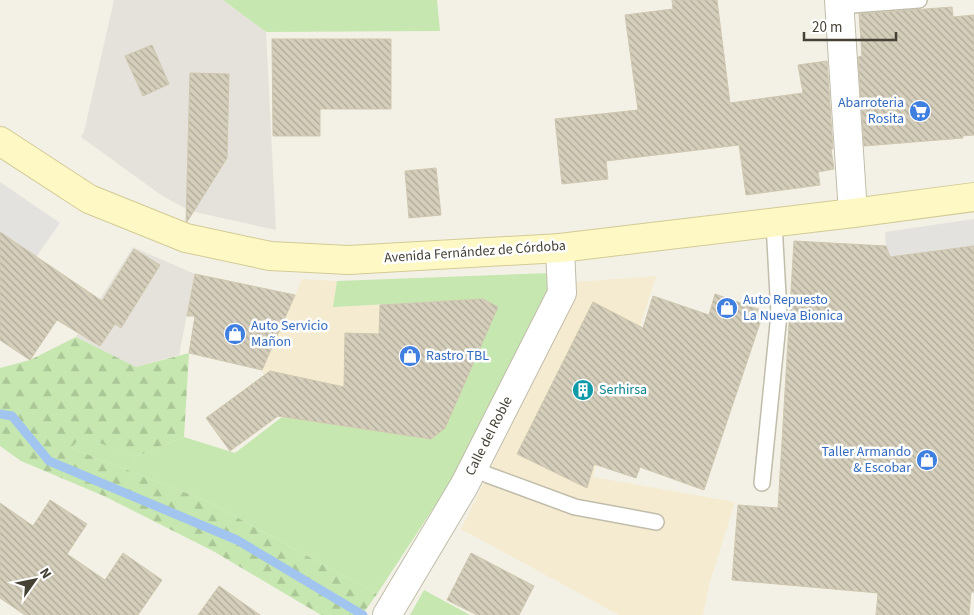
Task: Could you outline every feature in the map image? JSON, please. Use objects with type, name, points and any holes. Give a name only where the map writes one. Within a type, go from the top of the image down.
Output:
[{"type":"main road","name":"Avenida Fernández de Córdoba","points":[[0,141],[89,199],[186,238],[270,256],[349,260],[560,248],[974,197]]},
{"type":"street","points":[[839,3],[853,213]]},
{"type":"street","name":"Calle del Roble","points":[[387,615],[464,486],[562,293],[560,248]]},
{"type":"lane","points":[[839,3],[920,0]]},
{"type":"lane","points":[[762,483],[779,314],[774,223]]},
{"type":"lane","points":[[474,467],[488,475],[575,507],[656,522]]},
{"type":"shaded area","points":[[114,0],[223,0],[266,32],[276,230],[190,211],[161,195],[81,137],[84,132]]},
{"type":"shaded area","points":[[0,182],[60,223],[36,257],[0,232]]},
{"type":"shaded area","points":[[974,219],[974,246],[890,257],[886,246],[885,232]]},
{"type":"shaded area","points":[[133,247],[195,274],[179,355],[136,367],[76,337]]},
{"type":"shaded area","points":[[656,276],[593,477],[735,502],[710,582],[703,615],[619,615],[461,529],[496,457],[575,282]]},
{"type":"shaded area","name":"Rastro TBL","points":[[302,279],[337,281],[334,307],[483,299],[498,307],[445,428],[431,439],[282,417],[262,370]]},
{"type":"green space","points":[[223,0],[437,0],[440,31],[266,32]]},
{"type":"green space","points":[[551,273],[551,296],[478,440],[377,594],[207,501],[71,448],[81,435],[135,457],[184,437],[235,453],[282,417],[431,439],[445,428],[498,307],[483,299],[333,307],[337,281]]},
{"type":"green space","points":[[76,337],[136,367],[189,353],[184,437],[135,457],[82,436],[71,448],[207,501],[377,594],[362,615],[321,615],[213,551],[104,496],[21,461],[0,446],[0,368],[30,360]]},
{"type":"green space","points":[[424,590],[470,615],[410,615]]},
{"type":"building","points":[[672,0],[717,0],[730,103],[803,93],[798,65],[827,61],[833,149],[831,149],[834,169],[818,172],[820,185],[746,195],[739,145],[606,161],[608,179],[562,184],[555,119],[638,110],[625,15],[673,9]]},
{"type":"building","points":[[952,7],[953,17],[974,15],[974,135],[962,136],[963,138],[864,146],[858,57],[862,56],[859,14]]},
{"type":"building","points":[[272,39],[391,39],[391,109],[320,109],[320,136],[273,136]]},
{"type":"building","points":[[152,45],[169,84],[143,96],[125,56]]},
{"type":"building","points":[[190,73],[229,74],[227,158],[187,222],[186,221]]},
{"type":"building","points":[[436,168],[441,215],[409,218],[405,171]]},
{"type":"building","points":[[0,232],[102,301],[134,249],[160,265],[121,328],[115,324],[100,346],[57,320],[30,360],[0,340]]},
{"type":"building","points":[[794,241],[886,246],[890,257],[974,246],[974,592],[971,592],[969,615],[876,615],[878,593],[732,580],[738,505],[778,508]]},
{"type":"building","name":"Auto Servicio Mañon","points":[[195,274],[295,295],[262,370],[189,353],[195,316],[187,316]]},
{"type":"building","points":[[715,294],[764,311],[704,490],[640,467],[636,478],[594,464],[587,488],[517,454],[593,302],[643,328],[653,296],[709,315]]},
{"type":"building","name":"Rastro TBL","points":[[483,299],[498,307],[445,428],[431,439],[278,416],[230,451],[206,418],[270,371],[344,387],[345,333],[379,334],[380,305]]},
{"type":"building","points":[[50,500],[87,524],[67,554],[105,580],[123,553],[162,580],[138,615],[25,615],[0,598],[0,503],[33,526]]},
{"type":"building","points":[[471,553],[534,586],[519,615],[477,615],[447,600]]},
{"type":"building","points":[[219,586],[260,615],[198,615]]},
{"type":"waterway","points":[[0,414],[12,416],[49,461],[237,540],[363,615]]},
{"type":"place","name":"Abarroteria Rosita","points":[[920,111]]},
{"type":"place","name":"Auto Repuesto La Nueva Bionica","points":[[727,308]]},
{"type":"place","name":"Auto Servicio Mañon","points":[[235,334]]},
{"type":"place","name":"Rastro TBL","points":[[410,356]]},
{"type":"place","name":"Serhirsa","points":[[583,390]]},
{"type":"place","name":"Taller Armando & Escobar","points":[[927,460]]}]
